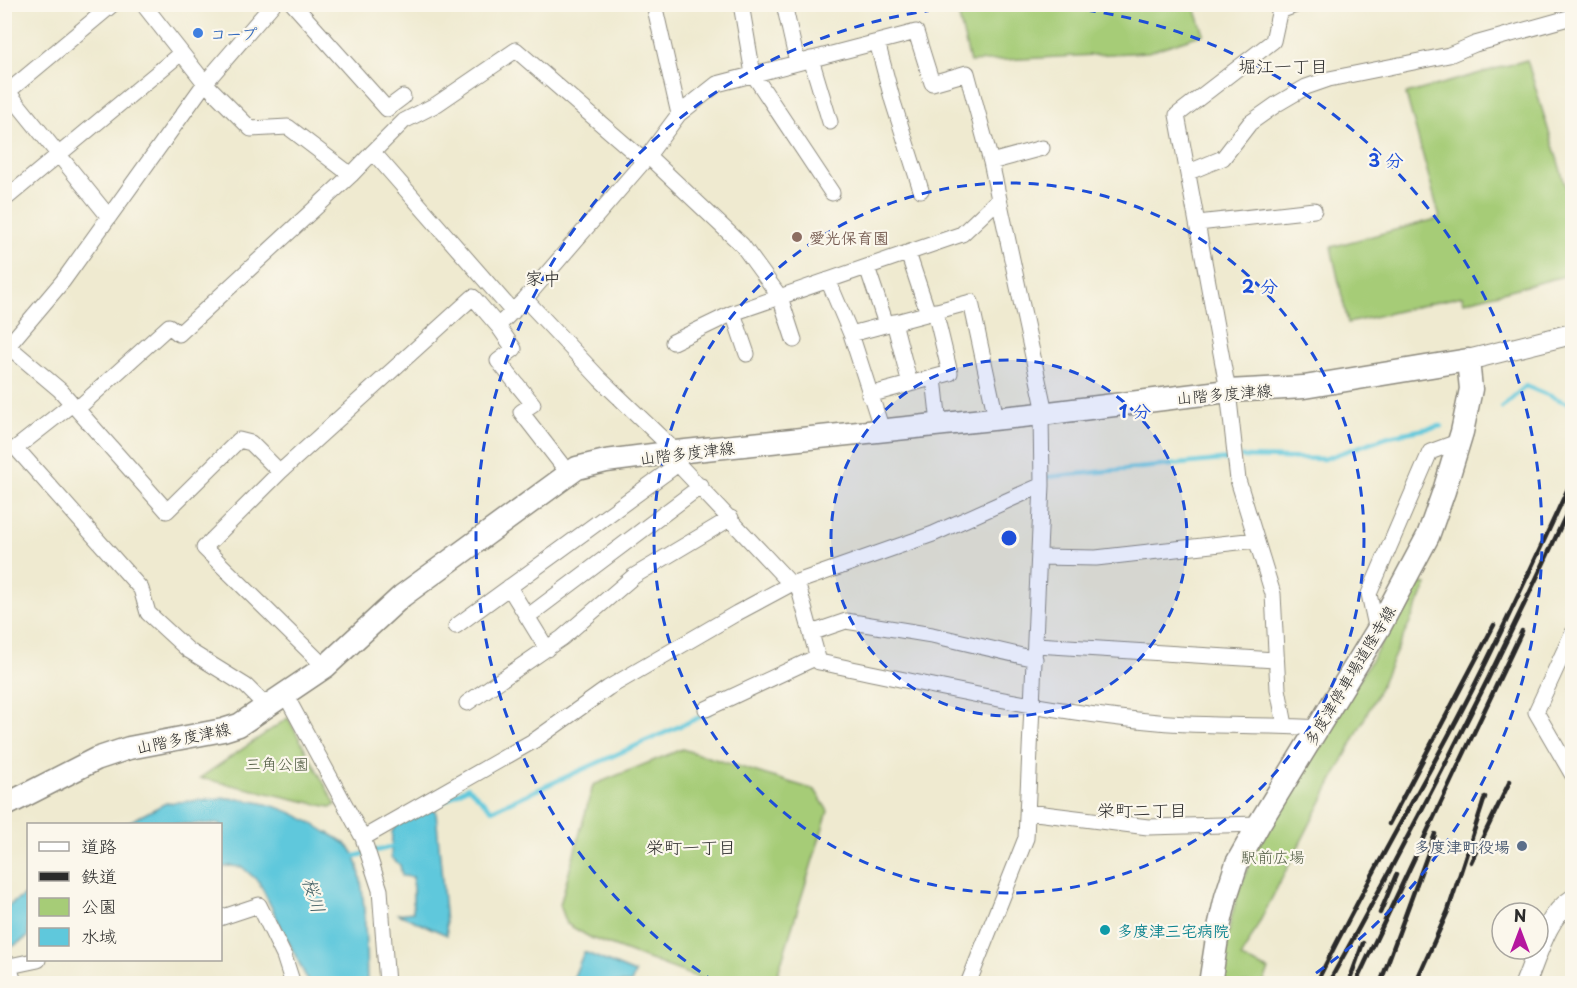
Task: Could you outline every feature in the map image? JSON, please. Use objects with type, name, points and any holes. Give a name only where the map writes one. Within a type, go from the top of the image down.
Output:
[{"type":"main road","name":"山階多度津線","points":[[4,806],[96,759],[129,748],[238,725],[325,667],[402,596],[577,468],[606,461],[677,458],[882,430],[1041,414],[1228,391],[1304,387],[1468,360]]},
{"type":"main road","name":"多度津停車場道隆寺線","points":[[1210,984],[1218,932],[1237,863],[1377,631],[1428,536],[1460,441],[1471,389],[1468,360]]},
{"type":"street","points":[[109,217],[6,92],[113,4]]},
{"type":"street","points":[[143,4],[205,83],[251,129],[288,127],[351,175]]},
{"type":"street","points":[[293,4],[387,109],[403,97]]},
{"type":"street","points":[[654,4],[679,114]]},
{"type":"street","points":[[741,4],[753,74],[832,193]]},
{"type":"street","points":[[784,4],[830,122]]},
{"type":"street","points":[[1285,725],[1275,660],[1273,594],[1238,480],[1228,391],[1178,115],[1273,41],[1280,8],[1298,4]]},
{"type":"street","points":[[263,8],[205,83],[63,281],[6,347],[60,390],[167,511],[239,440],[251,443],[280,472]]},
{"type":"street","points":[[1189,172],[1223,158],[1250,123],[1306,87],[1329,79],[1449,55],[1475,44],[1572,17]]},
{"type":"street","points":[[498,326],[525,299],[646,159],[679,114],[717,84],[916,32],[932,82],[967,73],[991,162],[1043,403],[1041,414],[1042,485],[1026,838],[968,984]]},
{"type":"street","points":[[877,42],[921,190]]},
{"type":"street","points":[[387,984],[381,890],[363,838],[275,700],[246,686],[188,650],[148,613],[141,589],[16,448],[75,407],[169,326],[179,334],[351,175],[404,121],[437,104],[516,50],[646,159],[742,245],[780,297],[794,340]]},
{"type":"street","points":[[4,200],[181,53]]},
{"type":"street","points":[[991,162],[1042,148]]},
{"type":"street","points":[[373,153],[513,312]]},
{"type":"street","points":[[673,342],[733,313],[962,234],[999,199]]},
{"type":"street","points":[[1198,224],[1314,210]]},
{"type":"street","points":[[869,395],[950,374],[931,312],[908,253]]},
{"type":"street","points":[[867,267],[890,323],[910,384]]},
{"type":"street","points":[[828,280],[851,334],[882,430]]},
{"type":"street","points":[[325,667],[204,548],[280,472],[473,297],[514,349],[498,361],[533,404],[521,412],[569,474]]},
{"type":"street","points":[[525,299],[794,583],[819,662],[1032,705],[1159,723],[1285,725],[1317,728]]},
{"type":"street","points":[[851,334],[971,302],[996,418]]},
{"type":"street","points":[[733,313],[747,354]]},
{"type":"street","points":[[1468,360],[1572,334]]},
{"type":"street","points":[[934,378],[939,424]]},
{"type":"street","points":[[1377,631],[1369,594],[1430,452],[1460,441]]},
{"type":"street","points":[[456,626],[677,458]]},
{"type":"street","points":[[363,838],[535,740],[608,688],[794,583],[933,534],[1042,485]]},
{"type":"street","points":[[527,617],[701,486]]},
{"type":"street","points":[[467,703],[562,638],[634,576],[731,518]]},
{"type":"street","points":[[1039,557],[1096,558],[1256,540]]},
{"type":"street","points":[[508,587],[547,649]]},
{"type":"street","points":[[811,633],[846,621],[1035,652],[1275,660]]},
{"type":"street","points":[[1572,634],[1536,712],[1572,774]]},
{"type":"street","points":[[706,709],[817,657]]},
{"type":"street","points":[[1028,812],[1148,826],[1259,824]]},
{"type":"street","points":[[1526,984],[1547,931],[1563,906],[1572,900]]},
{"type":"street","points":[[222,917],[259,905],[284,956],[293,984]]},
{"type":"street","points":[[7,972],[35,961]]},
{"type":"green space","points":[[956,5],[1194,5],[1204,34],[1148,52],[970,62]]},
{"type":"green space","points":[[1527,60],[1572,207],[1572,274],[1464,302],[1462,296],[1348,323],[1331,247],[1440,218],[1406,94]]},
{"type":"green space","name":"駅前広場","points":[[1419,582],[1427,585],[1375,698],[1241,958],[1269,970],[1263,983],[1221,984],[1231,918],[1239,889],[1258,845]]},
{"type":"green space","name":"三角公園","points":[[288,718],[336,805],[330,807],[200,778]]},
{"type":"green space","points":[[682,749],[815,790],[828,811],[775,983],[712,983],[591,938],[567,924],[560,905],[593,785]]},
{"type":"water","name":"桜川","points":[[227,798],[255,801],[291,812],[350,848],[357,861],[363,894],[367,983],[309,983],[259,882],[242,867],[222,868],[222,823],[127,823],[166,803]]},
{"type":"water","points":[[431,804],[436,812],[447,935],[398,914],[413,912],[413,877],[402,876],[400,865],[391,858],[392,832],[397,824]]},
{"type":"water","points":[[27,894],[27,938],[5,951],[5,908]]},
{"type":"water","points":[[584,952],[635,973],[631,983],[583,983],[573,979]]},
{"type":"waterway","points":[[1502,407],[1526,386],[1572,405]]},
{"type":"waterway","points":[[1242,457],[1324,459],[1389,436],[1441,426]]},
{"type":"waterway","points":[[1047,477],[1231,459]]},
{"type":"waterway","points":[[799,674],[813,667]]},
{"type":"waterway","points":[[429,810],[468,787],[492,810],[709,713]]},
{"type":"waterway","points":[[348,858],[395,846]]},
{"type":"railway","points":[[1316,984],[1478,678],[1572,480]]},
{"type":"railway","points":[[1328,984],[1455,745],[1572,502]]},
{"type":"railway","points":[[1389,824],[1494,625]]},
{"type":"railway","points":[[1355,984],[1522,631]]},
{"type":"railway","points":[[1471,862],[1510,781]]},
{"type":"railway","points":[[1415,984],[1448,911],[1485,797]]},
{"type":"railway","points":[[1380,984],[1435,834]]},
{"type":"railway","points":[[1380,913],[1396,875]]},
{"type":"railway","points":[[1351,976],[1363,943]]},
{"type":"place","name":"コープ","points":[[198,33]]},
{"type":"place","name":"愛光保育園","points":[[797,237]]},
{"type":"place","name":"多度津町役場","points":[[1522,846]]},
{"type":"place","name":"多度津三宅病院","points":[[1105,930]]},
{"type":"district","name":"堀江一丁目","points":[[1283,65]]},
{"type":"district","name":"家中","points":[[543,277]]},
{"type":"district","name":"栄町二丁目","points":[[1142,809]]},
{"type":"district","name":"栄町一丁目","points":[[691,846]]}]
